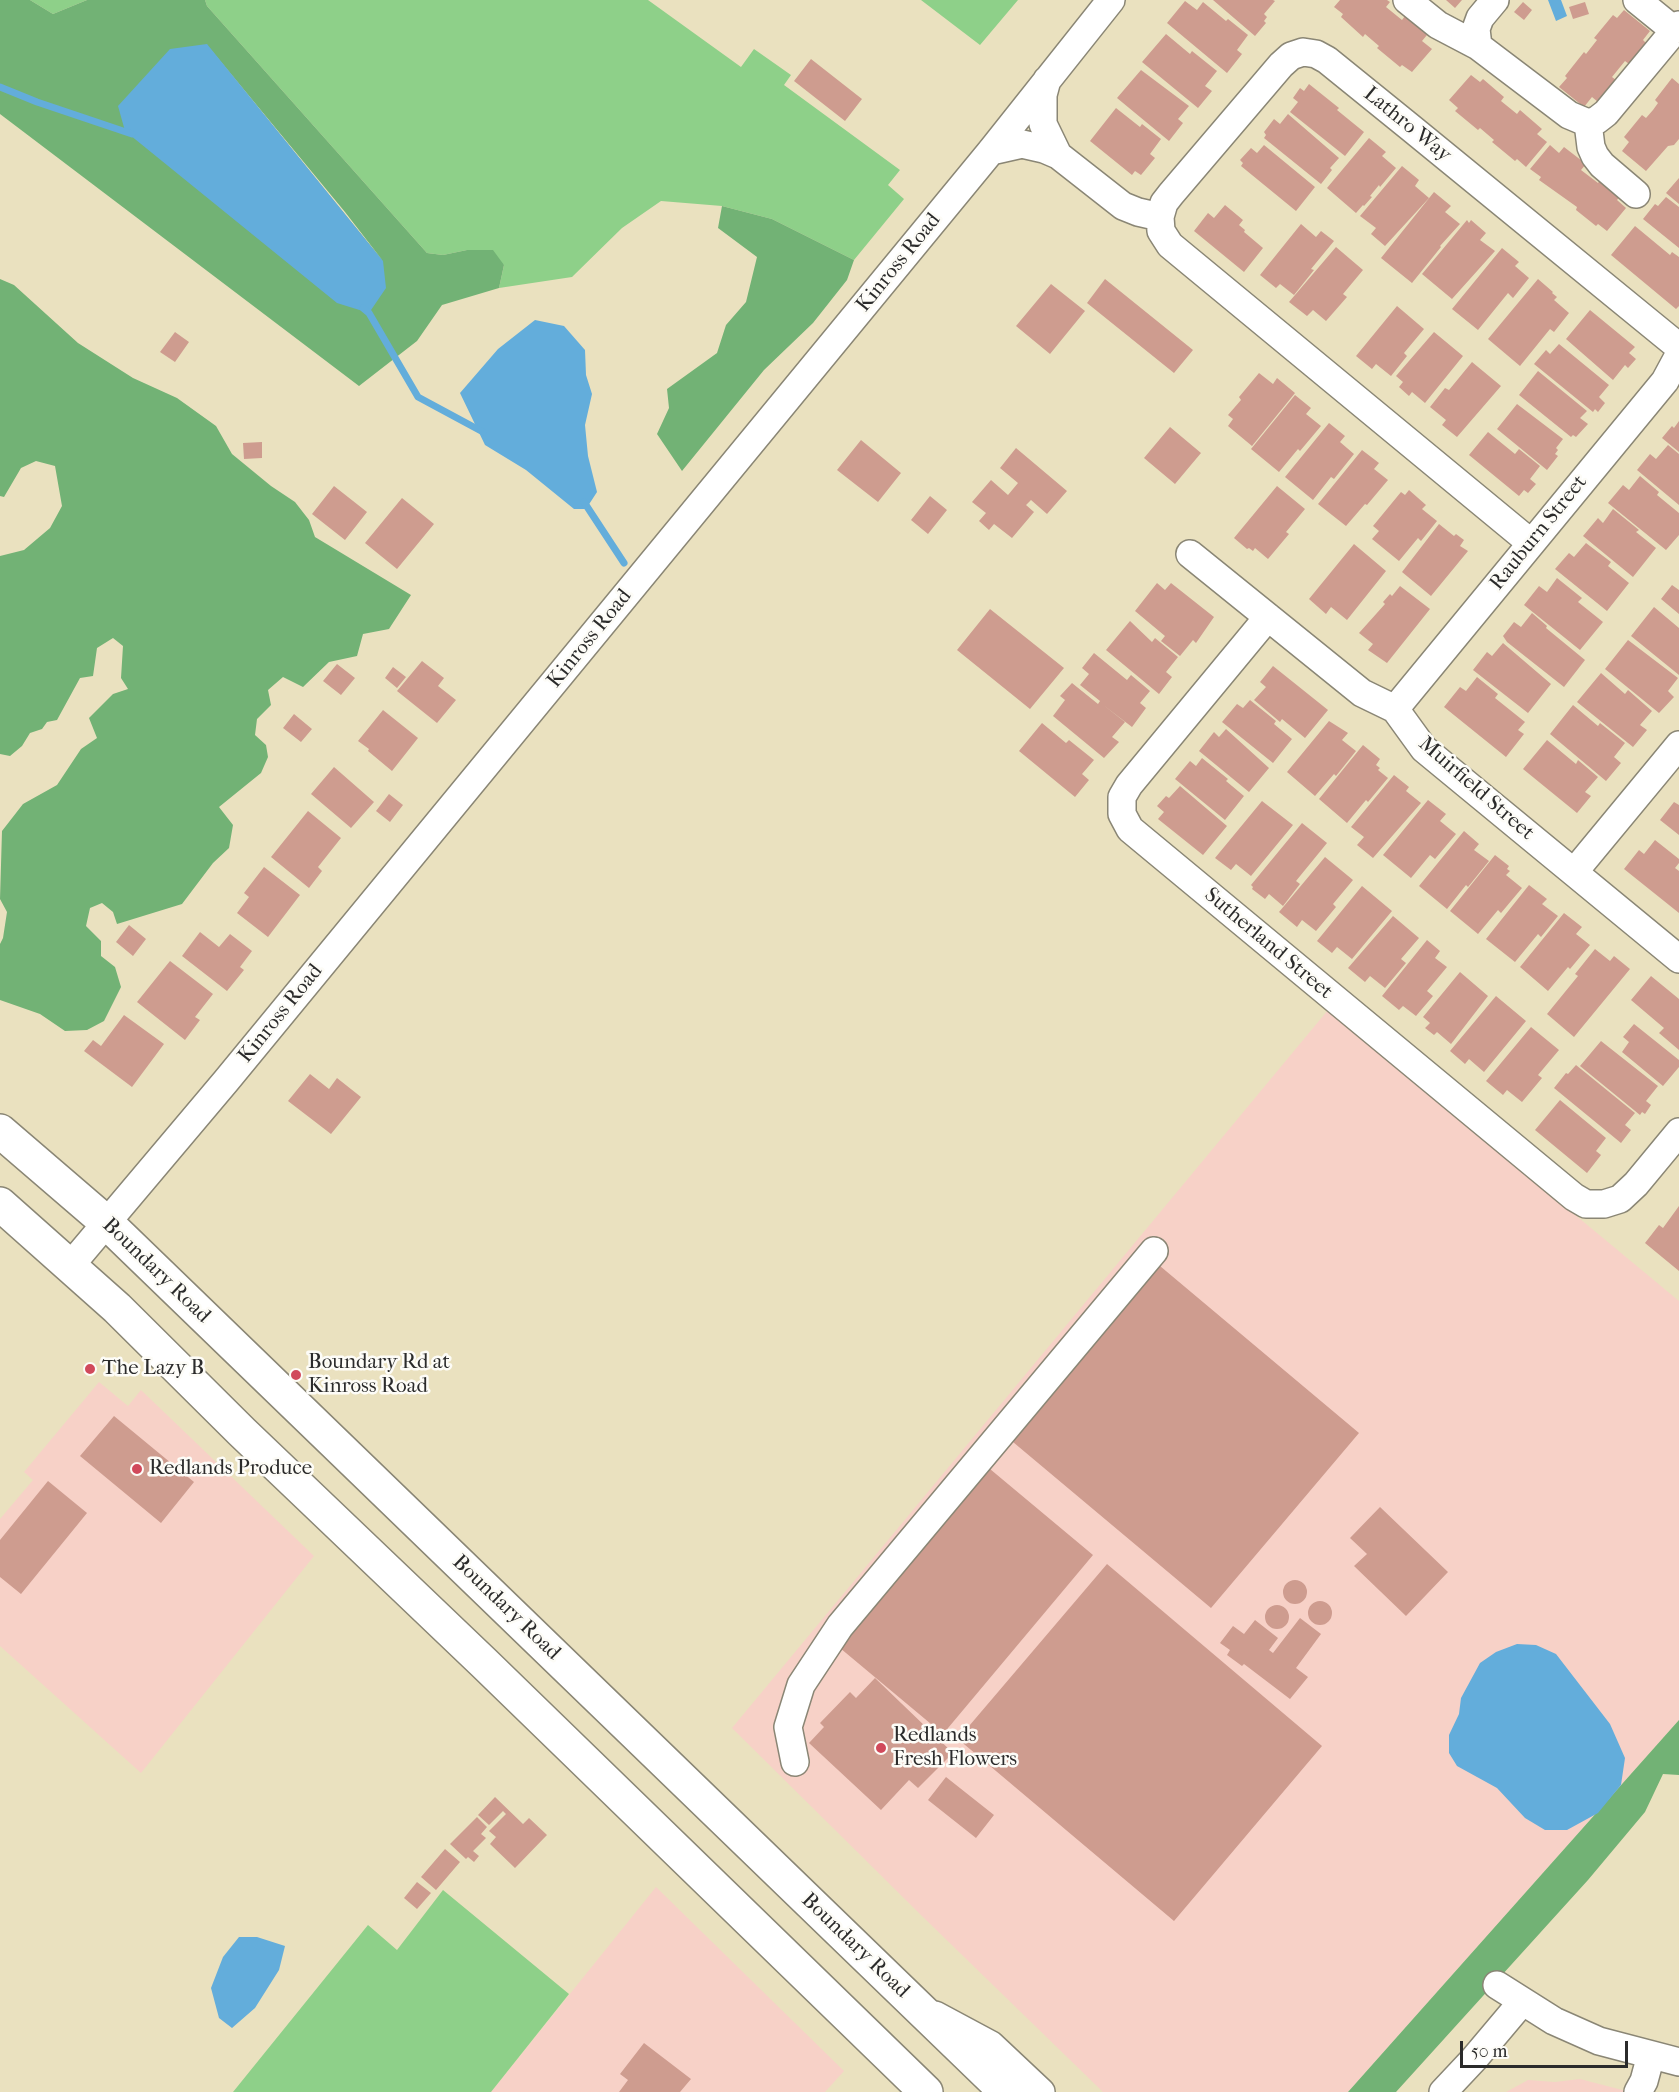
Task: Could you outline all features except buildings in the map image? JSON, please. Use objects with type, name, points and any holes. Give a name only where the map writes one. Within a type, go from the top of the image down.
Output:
[{"type":"highway","name":"Boundary Road","points":[[0,1131],[107,1223],[1006,2092]]},
{"type":"highway","points":[[0,1204],[117,1308],[250,1440],[509,1687],[926,2092]]},
{"type":"street","points":[[1407,0],[1438,25],[1478,45],[1569,115],[1588,123],[1597,120],[1605,113],[1677,28],[1637,0]]},
{"type":"street","points":[[1478,45],[1476,29],[1480,18],[1495,0]]},
{"type":"street","name":"Kinross Road","points":[[70,1266],[226,1081],[1112,3]]},
{"type":"street","name":"Lathro Way","points":[[1160,217],[1164,203],[1171,194],[1281,64],[1291,56],[1303,52],[1316,54],[1327,60],[1402,120],[1679,347]]},
{"type":"street","points":[[1047,80],[1043,95],[1042,124],[1058,155]]},
{"type":"street","points":[[1588,123],[1595,156],[1602,165],[1636,194]]},
{"type":"street","points":[[991,151],[1022,144],[1032,145],[1058,155],[1123,206],[1160,217],[1161,231],[1170,245],[1531,543]]},
{"type":"street","name":"Rauburn Street","points":[[1395,709],[1665,381],[1679,355]]},
{"type":"street","name":"Muirfield Street","points":[[1190,554],[1362,693],[1395,709],[1424,749],[1679,959]]},
{"type":"street","name":"Sutherland Street","points":[[1268,617],[1129,785],[1122,797],[1122,814],[1130,829],[1574,1197],[1586,1204],[1604,1204],[1620,1199],[1636,1184],[1679,1132]]},
{"type":"street","points":[[1574,872],[1679,744]]},
{"type":"street","points":[[795,1761],[788,1727],[801,1685],[840,1626],[1154,1251]]},
{"type":"street","points":[[1497,1985],[1554,2021],[1599,2041],[1679,2062]]},
{"type":"street","points":[[1450,2088],[1522,2002]]},
{"type":"street","points":[[915,2004],[991,2045],[1041,2092]]},
{"type":"street","points":[[1638,2092],[1644,2081],[1651,2055]]},
{"type":"shaded area","points":[[1328,1010],[1679,1301],[1679,1720],[1348,2092],[1103,2092],[732,1728]]},
{"type":"shaded area","points":[[99,1382],[128,1406],[141,1390],[314,1556],[141,1773],[0,1646],[0,1519],[33,1480],[24,1472]]},
{"type":"shaded area","points":[[656,1887],[844,2071],[825,2092],[491,2092]]},
{"type":"shaded area","points":[[1580,2079],[1630,2092],[1506,2092],[1528,2080],[1555,2082]]},
{"type":"green space","points":[[0,0],[30,0],[53,14],[87,0],[205,0],[207,6],[427,253],[443,255],[467,250],[493,250],[504,265],[499,288],[442,305],[417,341],[359,386],[0,114]],"holes":[[[207,45],[345,212],[383,261]]]},
{"type":"green space","points":[[30,0],[87,0],[53,14]]},
{"type":"green space","points":[[205,0],[648,0],[741,67],[754,49],[791,75],[784,85],[900,170],[888,185],[904,199],[854,260],[772,219],[722,206],[661,201],[622,228],[572,277],[499,288],[504,265],[467,250],[443,255],[427,253],[207,6]]},
{"type":"green space","points":[[921,0],[1018,0],[980,45]]},
{"type":"green space","points":[[722,206],[772,219],[854,260],[847,280],[813,323],[764,370],[682,471],[657,434],[669,408],[667,389],[717,353],[726,325],[746,302],[757,257],[718,228]]},
{"type":"green space","points":[[0,279],[14,285],[78,343],[133,378],[177,398],[216,426],[232,454],[271,486],[295,502],[309,520],[315,537],[411,595],[389,629],[363,634],[357,656],[329,662],[303,687],[283,677],[268,690],[271,705],[257,719],[255,735],[266,745],[268,757],[261,773],[219,807],[233,825],[229,848],[213,863],[182,904],[117,924],[113,912],[102,903],[90,908],[86,926],[101,941],[101,956],[115,967],[121,987],[104,1021],[87,1030],[65,1031],[40,1014],[0,1000],[0,944],[7,912],[0,899],[2,831],[23,804],[57,785],[81,749],[97,738],[89,718],[113,694],[128,689],[121,678],[123,646],[113,638],[97,648],[93,676],[80,678],[57,720],[47,722],[42,729],[30,733],[22,746],[10,756],[0,754],[0,556],[24,550],[50,528],[62,506],[55,466],[36,461],[21,468],[4,497],[0,496]]},
{"type":"green space","points":[[1679,1720],[1679,1775],[1663,1774],[1645,1812],[1588,1880],[1396,2092],[1348,2092]]},
{"type":"green space","points":[[443,1890],[569,1994],[491,2092],[233,2092],[368,1925],[397,1950]]},
{"type":"water","points":[[1548,0],[1561,0],[1567,16],[1556,21]]},
{"type":"water","points":[[207,44],[383,261],[386,288],[369,313],[337,303],[125,131],[118,106],[170,49]]},
{"type":"water","points":[[535,320],[564,326],[585,350],[586,375],[592,394],[585,425],[588,456],[597,492],[586,509],[574,509],[526,470],[485,445],[460,393],[498,349]]},
{"type":"water","points":[[1517,1644],[1536,1645],[1556,1654],[1610,1724],[1625,1758],[1621,1785],[1598,1813],[1567,1830],[1545,1830],[1525,1818],[1497,1788],[1457,1766],[1449,1753],[1449,1735],[1459,1714],[1461,1698],[1480,1663],[1496,1652]]},
{"type":"water","points":[[239,1937],[257,1937],[285,1946],[279,1970],[255,2008],[232,2028],[219,2018],[211,1988],[223,1957]]},
{"type":"waterway","points":[[0,87],[132,134]]},
{"type":"waterway","points":[[363,308],[369,313],[418,397],[483,432]]},
{"type":"waterway","points":[[584,502],[624,563]]},
{"type":"place","name":"The Lazy B","points":[[90,1369]]},
{"type":"place","name":"Boundary Rd at Kinross Road","points":[[296,1375]]},
{"type":"place","name":"Redlands Produce","points":[[137,1469]]},
{"type":"place","name":"Redlands Fresh Flowers","points":[[881,1748]]}]
